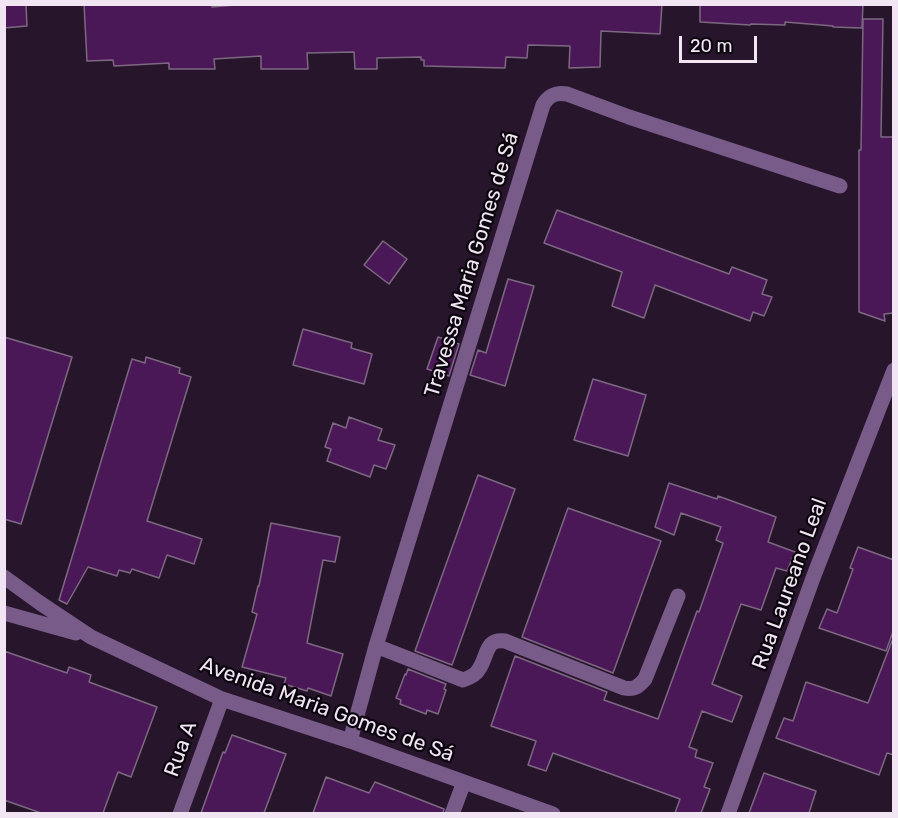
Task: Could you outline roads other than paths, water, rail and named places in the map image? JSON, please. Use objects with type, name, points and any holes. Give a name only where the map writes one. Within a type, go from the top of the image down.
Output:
[{"type":"street","name":"Travessa Maria Gomes de Sá","points":[[350,741],[376,646],[546,99],[552,95],[567,93],[629,117],[840,186]]},
{"type":"street","name":"Rua Laureano Leal","points":[[728,813],[813,578],[894,370]]},
{"type":"street","name":"Avenida Maria Gomes de Sá","points":[[4,577],[91,637],[222,699],[350,741],[553,813]]},
{"type":"street","points":[[376,646],[463,680],[479,670],[491,643],[498,639],[624,688],[632,689],[639,686],[645,679],[678,596]]},
{"type":"street","name":"Avenida Maria Gomes de Sá","points":[[4,613],[91,637]]},
{"type":"street","name":"Rua A","points":[[180,813],[222,699]]},
{"type":"street","points":[[452,813],[464,782]]}]
